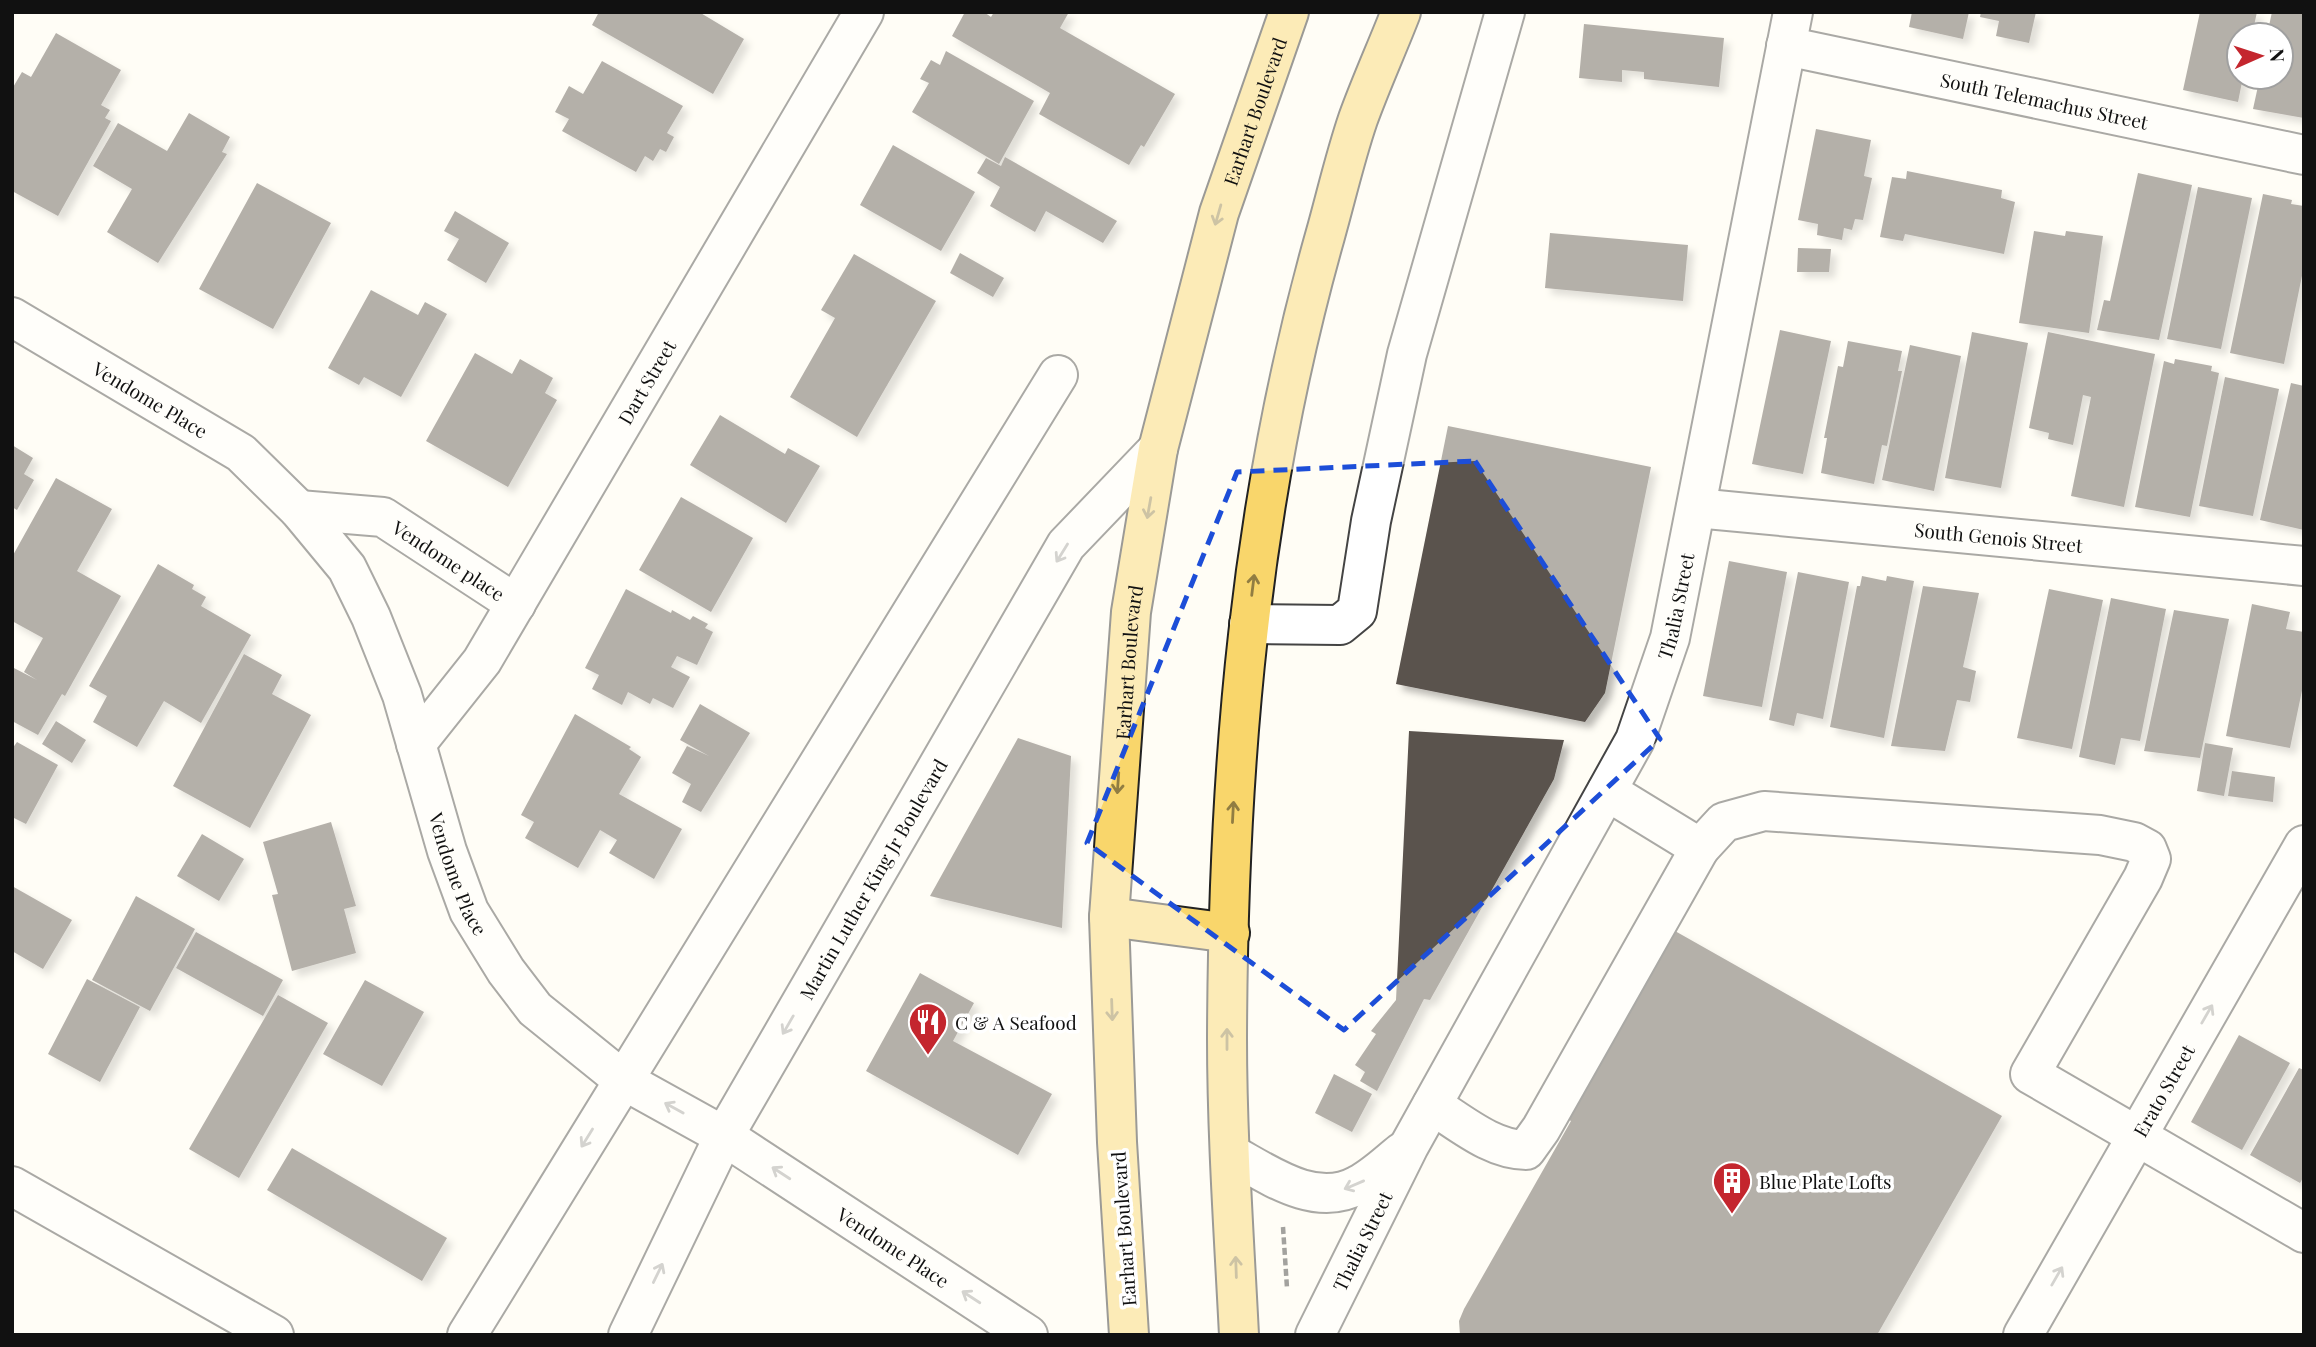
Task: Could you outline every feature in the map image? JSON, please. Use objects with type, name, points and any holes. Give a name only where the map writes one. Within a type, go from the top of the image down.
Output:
[{"type":"main road","name":"Earhart Boulevard","points":[[1129,1335],[1117,1142],[1109,917],[1131,612],[1158,449],[1219,213],[1289,12]]},
{"type":"main road","points":[[1238,1335],[1227,1040],[1238,722],[1249,624],[1274,445],[1307,299],[1357,120],[1401,12]]},
{"type":"main road","points":[[1109,917],[1230,933]]},
{"type":"street","name":"Dart Street","points":[[416,744],[482,661],[864,12]]},
{"type":"street","points":[[1249,624],[1340,625],[1357,611],[1371,522],[1407,354],[1505,12]]},
{"type":"street","name":"South Telemachus Street","points":[[1790,29],[2304,155]]},
{"type":"street","name":"Thalia Street","points":[[1315,1335],[1409,1146],[1635,740],[1670,638],[1790,29]]},
{"type":"street","name":"Vendome Place","points":[[12,317],[241,453],[299,510],[347,568],[376,630],[416,744],[447,851],[469,911],[499,961],[535,1009],[623,1080],[724,1136],[1028,1335]]},
{"type":"street","points":[[467,1335],[1058,375]]},
{"type":"street","name":"Martin Luther King Jr Boulevard","points":[[628,1335],[724,1136],[1066,545],[1158,449]]},
{"type":"street","name":"South Genois Street","points":[[1696,508],[2304,566]]},
{"type":"street","name":"Vendome place","points":[[299,510],[383,517],[516,604]]},
{"type":"street","points":[[1607,791],[1700,848]]},
{"type":"street","points":[[1432,1105],[1497,1144],[1511,1150],[1526,1150],[1541,1129],[1700,848],[1724,822],[1764,811],[2101,835],[2134,842],[2147,849],[2151,859],[2143,878],[2030,1074],[2304,1233]]},
{"type":"street","name":"Erato Street","points":[[2023,1335],[2304,845]]},
{"type":"street","name":"Thalia Street","points":[[1231,1154],[1301,1191],[1327,1193],[1357,1186],[1409,1146]]},
{"type":"street","points":[[12,1186],[274,1335]]},
{"type":"path","points":[[1279,1179],[1287,1291]]},
{"type":"highlighted area","points":[[1475,461],[1660,739],[1344,1030],[1087,843],[1237,472]]},
{"type":"building","points":[[599,12],[699,12],[744,39],[713,94],[592,25]]},
{"type":"building","points":[[965,12],[984,12],[991,17],[994,12],[1069,12],[1060,28],[1175,94],[1144,147],[1141,145],[1129,165],[1039,114],[1050,93],[952,36]]},
{"type":"building","points":[[1912,12],[1969,12],[1963,39],[1909,27]]},
{"type":"building","points":[[1981,12],[2036,12],[2029,43],[1996,36],[1999,21],[1980,17]]},
{"type":"building","points":[[2200,12],[2257,12],[2255,21],[2225,21],[2225,91],[2240,91],[2238,102],[2183,90]]},
{"type":"building","points":[[2272,12],[2304,12],[2304,118],[2253,109],[2257,91],[2295,91],[2295,21],[2270,21]]},
{"type":"building","points":[[1584,24],[1724,38],[1719,87],[1644,79],[1644,72],[1622,70],[1622,82],[1579,78]]},
{"type":"building","points":[[56,33],[121,70],[101,105],[110,110],[105,118],[111,121],[58,216],[12,191],[12,89],[22,72],[31,77]]},
{"type":"building","points":[[946,51],[1034,101],[999,164],[912,112],[929,83],[920,79],[931,60],[940,65]]},
{"type":"building","points":[[602,61],[683,106],[667,133],[674,137],[666,152],[660,149],[653,161],[645,156],[636,172],[562,131],[569,119],[555,112],[569,86],[583,94]]},
{"type":"building","points":[[189,113],[230,137],[222,152],[227,154],[158,263],[107,232],[132,189],[93,166],[118,123],[167,151]]},
{"type":"building","points":[[1816,129],[1871,140],[1864,176],[1872,178],[1863,220],[1855,219],[1852,230],[1844,228],[1842,240],[1817,235],[1818,224],[1798,220]]},
{"type":"building","points":[[893,145],[975,192],[941,251],[860,205]]},
{"type":"building","points":[[1005,157],[1117,221],[1103,243],[1046,211],[1035,232],[990,206],[1000,187],[977,173],[986,158],[1001,166]]},
{"type":"building","points":[[1907,171],[2002,190],[2001,198],[2015,202],[2004,254],[1905,234],[1903,241],[1880,237],[1892,177],[1906,179]]},
{"type":"building","points":[[2138,173],[2192,185],[2159,340],[2097,330],[2104,300],[2110,301]]},
{"type":"building","points":[[257,183],[331,223],[273,329],[199,289]]},
{"type":"building","points":[[2198,187],[2252,198],[2221,349],[2167,339]]},
{"type":"building","points":[[2263,194],[2292,200],[2291,204],[2304,206],[2304,266],[2284,364],[2230,353]]},
{"type":"building","points":[[455,211],[509,243],[486,283],[447,260],[459,239],[444,231]]},
{"type":"building","points":[[2034,231],[2065,236],[2066,231],[2103,236],[2089,333],[2019,323]]},
{"type":"building","points":[[1550,233],[1688,245],[1683,301],[1545,288]]},
{"type":"building","points":[[1798,248],[1831,249],[1829,272],[1797,272]]},
{"type":"building","points":[[960,253],[1004,278],[993,297],[950,273]]},
{"type":"building","points":[[854,254],[936,301],[857,437],[790,397],[835,318],[821,310]]},
{"type":"building","points":[[371,290],[418,315],[425,302],[447,314],[401,397],[364,377],[359,385],[328,368]]},
{"type":"building","points":[[1780,330],[1831,341],[1803,474],[1752,464]]},
{"type":"building","points":[[1972,332],[2028,343],[2001,488],[1945,478]]},
{"type":"building","points":[[2048,332],[2155,354],[2124,507],[2071,496],[2091,397],[2083,395],[2073,445],[2048,439],[2049,433],[2029,428]]},
{"type":"building","points":[[1848,341],[1902,351],[1898,371],[1902,371],[1887,446],[1882,445],[1874,484],[1821,473],[1827,438],[1824,438],[1838,366],[1843,367]]},
{"type":"building","points":[[1910,345],[1961,356],[1934,491],[1882,480]]},
{"type":"building","points":[[475,353],[512,374],[520,359],[553,378],[545,393],[557,400],[508,487],[426,441]]},
{"type":"building","points":[[2175,359],[2212,366],[2211,371],[2219,373],[2190,517],[2135,507],[2164,361],[2174,364]]},
{"type":"building","points":[[2225,377],[2279,389],[2253,516],[2199,506]]},
{"type":"building","points":[[2291,383],[2304,386],[2304,530],[2260,520]]},
{"type":"building","points":[[720,415],[785,454],[788,448],[820,466],[786,523],[690,465]]},
{"type":"building","points":[[1448,426],[1651,467],[1605,693],[1585,722],[1396,684]]},
{"type":"building","points":[[12,445],[33,458],[24,474],[34,480],[17,510],[12,507]]},
{"type":"building","points":[[56,478],[112,509],[77,571],[121,596],[65,696],[62,694],[38,735],[12,721],[12,667],[37,680],[24,672],[43,638],[12,621],[12,557]]},
{"type":"building","points":[[681,497],[753,538],[711,612],[639,570]]},
{"type":"building","points":[[1729,561],[1787,572],[1762,707],[1703,696]]},
{"type":"building","points":[[158,564],[194,585],[192,589],[206,597],[201,606],[251,635],[201,723],[164,701],[137,747],[93,722],[107,696],[89,686]]},
{"type":"building","points":[[1798,572],[1849,582],[1823,719],[1797,713],[1794,726],[1769,720]]},
{"type":"building","points":[[1862,576],[1886,581],[1887,576],[1914,581],[1884,738],[1830,727],[1857,586],[1860,586]]},
{"type":"building","points":[[1923,586],[1979,593],[1963,667],[1976,671],[1970,702],[1957,700],[1945,751],[1891,746]]},
{"type":"building","points":[[626,589],[671,613],[672,610],[690,620],[693,616],[708,624],[705,628],[713,632],[697,665],[677,656],[671,667],[690,677],[673,708],[653,698],[650,704],[628,692],[622,705],[592,689],[599,675],[585,668]]},
{"type":"building","points":[[2049,589],[2103,600],[2072,749],[2017,738]]},
{"type":"building","points":[[2111,598],[2166,609],[2140,741],[2121,738],[2115,765],[2079,757]]},
{"type":"building","points":[[2252,604],[2290,612],[2286,629],[2304,632],[2304,681],[2290,748],[2226,736]]},
{"type":"building","points":[[2174,610],[2229,619],[2200,758],[2144,751]]},
{"type":"building","points":[[244,654],[282,675],[272,694],[311,715],[250,828],[173,786]]},
{"type":"building","points":[[700,704],[750,733],[701,812],[682,802],[691,784],[672,773],[687,746],[709,756],[680,740]]},
{"type":"building","points":[[575,714],[631,747],[629,749],[641,757],[619,794],[682,829],[654,879],[609,853],[617,840],[600,830],[578,868],[525,838],[534,822],[521,815]]},
{"type":"building","points":[[56,721],[86,740],[72,763],[42,744]]},
{"type":"building","points":[[1409,731],[1564,740],[1554,779],[1430,1000],[1424,999],[1377,1091],[1360,1081],[1365,1072],[1355,1065],[1376,1034],[1371,1031],[1396,1000]]},
{"type":"building","points":[[1018,738],[1071,756],[1062,928],[930,896]]},
{"type":"building","points":[[17,742],[58,765],[26,824],[12,817],[12,749]]},
{"type":"building","points":[[2205,743],[2233,748],[2224,796],[2197,791]]},
{"type":"building","points":[[2232,771],[2275,777],[2273,802],[2228,796]]},
{"type":"building","points":[[331,822],[356,906],[344,909],[356,953],[292,971],[272,895],[278,894],[263,842]]},
{"type":"building","points":[[202,834],[244,859],[219,901],[177,876]]},
{"type":"building","points":[[12,886],[72,920],[43,969],[12,951]]},
{"type":"building","points":[[136,896],[195,929],[150,1011],[92,980]]},
{"type":"building","name":"Blue Plate Lofts","points":[[1675,931],[2002,1116],[1877,1335],[1460,1335],[1459,1321],[1464,1309],[1571,1121],[1566,1118]]},
{"type":"building","points":[[196,932],[283,980],[263,1016],[176,968]]},
{"type":"building","name":"C & A Seafood","points":[[920,973],[974,1003],[953,1041],[1052,1094],[1018,1155],[866,1071]]},
{"type":"building","points":[[87,979],[140,1007],[100,1082],[48,1054]]},
{"type":"building","points":[[365,980],[424,1012],[382,1086],[323,1054]]},
{"type":"building","points":[[278,995],[328,1023],[239,1178],[189,1149]]},
{"type":"building","points":[[2239,1035],[2290,1063],[2242,1150],[2191,1122]]},
{"type":"building","points":[[2299,1068],[2304,1070],[2304,1176],[2300,1183],[2250,1155]]},
{"type":"building","points":[[1334,1074],[1372,1094],[1352,1132],[1315,1113]]},
{"type":"building","points":[[292,1148],[447,1238],[422,1281],[267,1190]]},
{"type":"place","name":"C & A Seafood","points":[[928,1056]]},
{"type":"place","name":"Blue Plate Lofts","points":[[1732,1215]]}]
